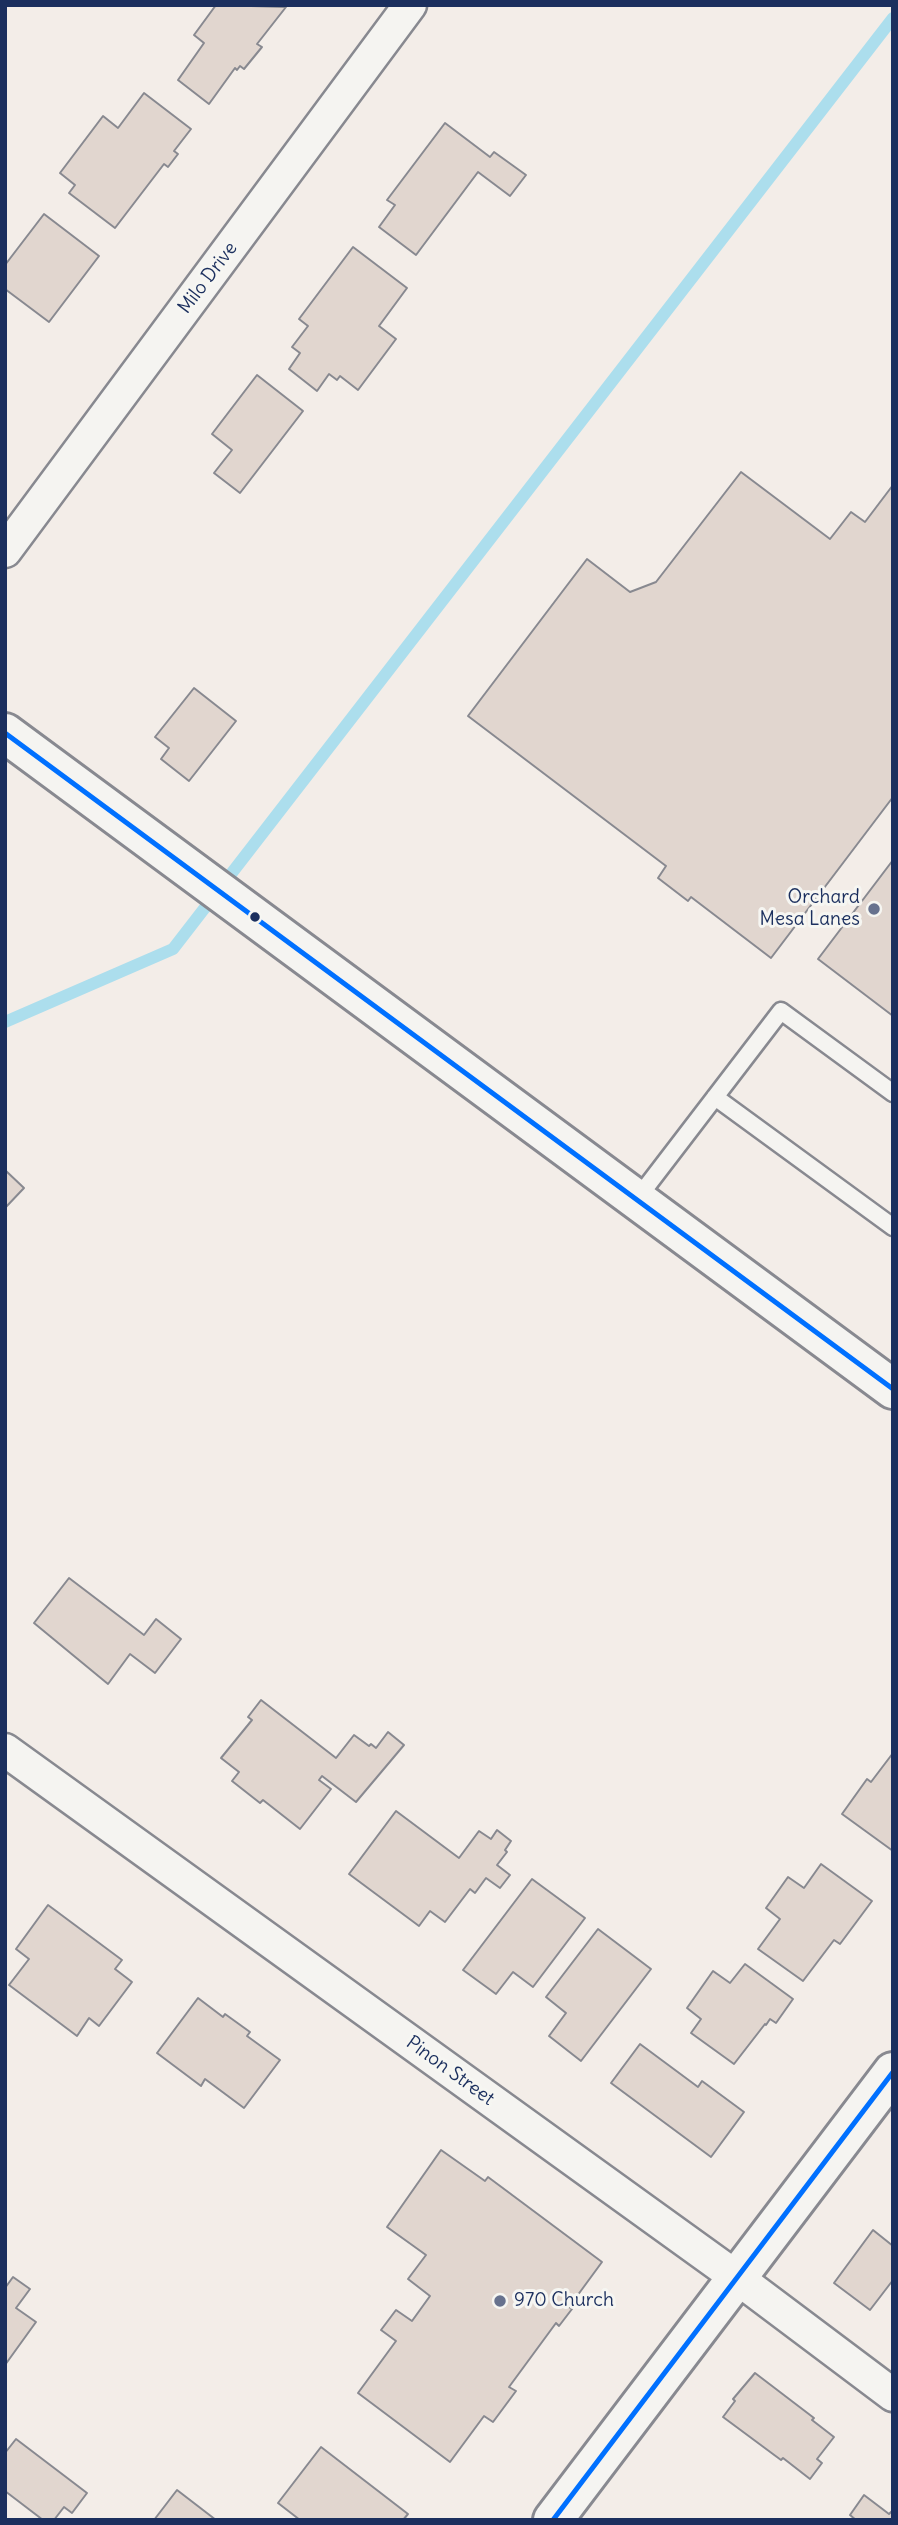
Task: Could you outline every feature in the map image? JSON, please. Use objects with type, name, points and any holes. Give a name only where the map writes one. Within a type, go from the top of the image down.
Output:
[{"type":"street","name":"Milo Drive","points":[[5,551],[411,5]]},
{"type":"street","points":[[5,733],[893,1389]]},
{"type":"street","name":"Pinon Street","points":[[5,1750],[736,2277],[893,2395]]},
{"type":"street","points":[[553,2520],[893,2072]]},
{"type":"lane","points":[[637,1199],[781,1011],[893,1093]]},
{"type":"lane","points":[[715,1097],[893,1227]]},
{"type":"building","points":[[216,5],[286,7],[257,44],[262,47],[244,69],[240,66],[237,70],[235,68],[209,104],[178,80],[204,43],[194,35]]},
{"type":"building","points":[[144,93],[191,129],[174,151],[178,154],[168,167],[164,164],[115,228],[69,193],[75,185],[60,173],[103,116],[118,128]]},
{"type":"building","points":[[445,123],[490,157],[494,152],[526,175],[510,196],[478,172],[416,255],[379,227],[395,205],[387,200]]},
{"type":"building","points":[[44,214],[99,256],[49,322],[5,289],[5,265]]},
{"type":"building","points":[[353,247],[407,288],[379,326],[396,339],[358,390],[340,376],[337,380],[329,374],[317,391],[289,369],[300,353],[292,347],[308,326],[299,319]]},
{"type":"building","points":[[257,375],[303,411],[240,493],[214,473],[232,450],[212,434]]},
{"type":"building","points":[[741,472],[830,539],[851,512],[865,522],[893,485],[893,797],[771,958],[691,897],[688,901],[658,878],[666,866],[468,716],[587,559],[630,592],[656,582]]},
{"type":"building","points":[[194,688],[236,721],[189,781],[161,759],[169,748],[155,737]]},
{"type":"building","name":"Orchard Mesa Lanes","points":[[893,860],[893,1016],[818,959]]},
{"type":"building","points":[[5,1170],[24,1188],[5,1208]]},
{"type":"building","points":[[69,1578],[144,1635],[156,1619],[181,1639],[155,1673],[130,1654],[108,1684],[34,1623]]},
{"type":"building","points":[[261,1700],[336,1758],[354,1735],[376,1748],[388,1732],[404,1745],[356,1802],[322,1776],[319,1780],[331,1789],[300,1829],[263,1800],[260,1803],[232,1781],[239,1772],[221,1758],[252,1720],[248,1717]]},
{"type":"building","points":[[893,1753],[893,1851],[842,1814],[867,1779],[871,1782]]},
{"type":"building","points":[[396,1811],[459,1858],[479,1831],[491,1839],[497,1830],[511,1841],[497,1865],[510,1875],[500,1888],[486,1878],[475,1893],[470,1889],[445,1922],[430,1911],[419,1926],[349,1874]]},
{"type":"building","points":[[821,1864],[872,1901],[840,1944],[834,1940],[803,1981],[758,1949],[780,1919],[766,1908],[788,1877],[804,1888]]},
{"type":"building","points":[[532,1879],[585,1918],[533,1987],[513,1972],[496,1994],[463,1970]]},
{"type":"building","points":[[48,1905],[122,1960],[115,1969],[132,1982],[99,2026],[89,2018],[77,2036],[9,1985],[29,1959],[16,1949]]},
{"type":"building","points":[[598,1929],[651,1969],[581,2061],[549,2036],[566,2013],[546,1997]]},
{"type":"building","points":[[745,1964],[793,1999],[776,2023],[770,2019],[765,2024],[734,2064],[691,2033],[701,2019],[687,2008],[713,1971],[730,1983]]},
{"type":"building","points":[[198,1998],[223,2017],[225,2014],[250,2032],[247,2036],[280,2060],[244,2108],[205,2079],[201,2086],[157,2053]]},
{"type":"building","points":[[640,2044],[698,2087],[702,2081],[744,2112],[711,2157],[611,2083]]},
{"type":"building","name":"970 Church","points":[[441,2150],[485,2181],[488,2177],[602,2262],[569,2307],[572,2309],[559,2326],[556,2323],[509,2387],[516,2391],[493,2422],[484,2416],[450,2462],[358,2393],[396,2341],[381,2330],[396,2310],[412,2321],[430,2296],[408,2279],[426,2255],[387,2227]]},
{"type":"building","points":[[873,2230],[893,2246],[893,2280],[870,2310],[834,2283]]},
{"type":"building","points":[[13,2277],[30,2289],[16,2308],[36,2322],[5,2365],[5,2288]]},
{"type":"building","points":[[755,2373],[814,2418],[812,2420],[834,2437],[817,2459],[822,2463],[810,2479],[723,2417],[735,2401],[733,2399]]},
{"type":"building","points":[[16,2439],[87,2493],[72,2513],[64,2507],[54,2520],[43,2520],[5,2491],[5,2453]]},
{"type":"building","points":[[321,2447],[408,2514],[403,2520],[300,2520],[278,2503]]},
{"type":"building","points":[[177,2490],[216,2520],[154,2520]]},
{"type":"building","points":[[864,2495],[889,2514],[893,2510],[893,2520],[856,2520],[850,2515]]},
{"type":"waterway","points":[[5,1022],[173,949],[893,18]]},
{"type":"transit line","points":[[5,733],[893,1389]]},
{"type":"transit line","points":[[553,2520],[893,2072]]},
{"type":"place","name":"Orchard Mesa Lanes","points":[[874,909]]},
{"type":"place","name":"970 Church","points":[[500,2301]]}]
